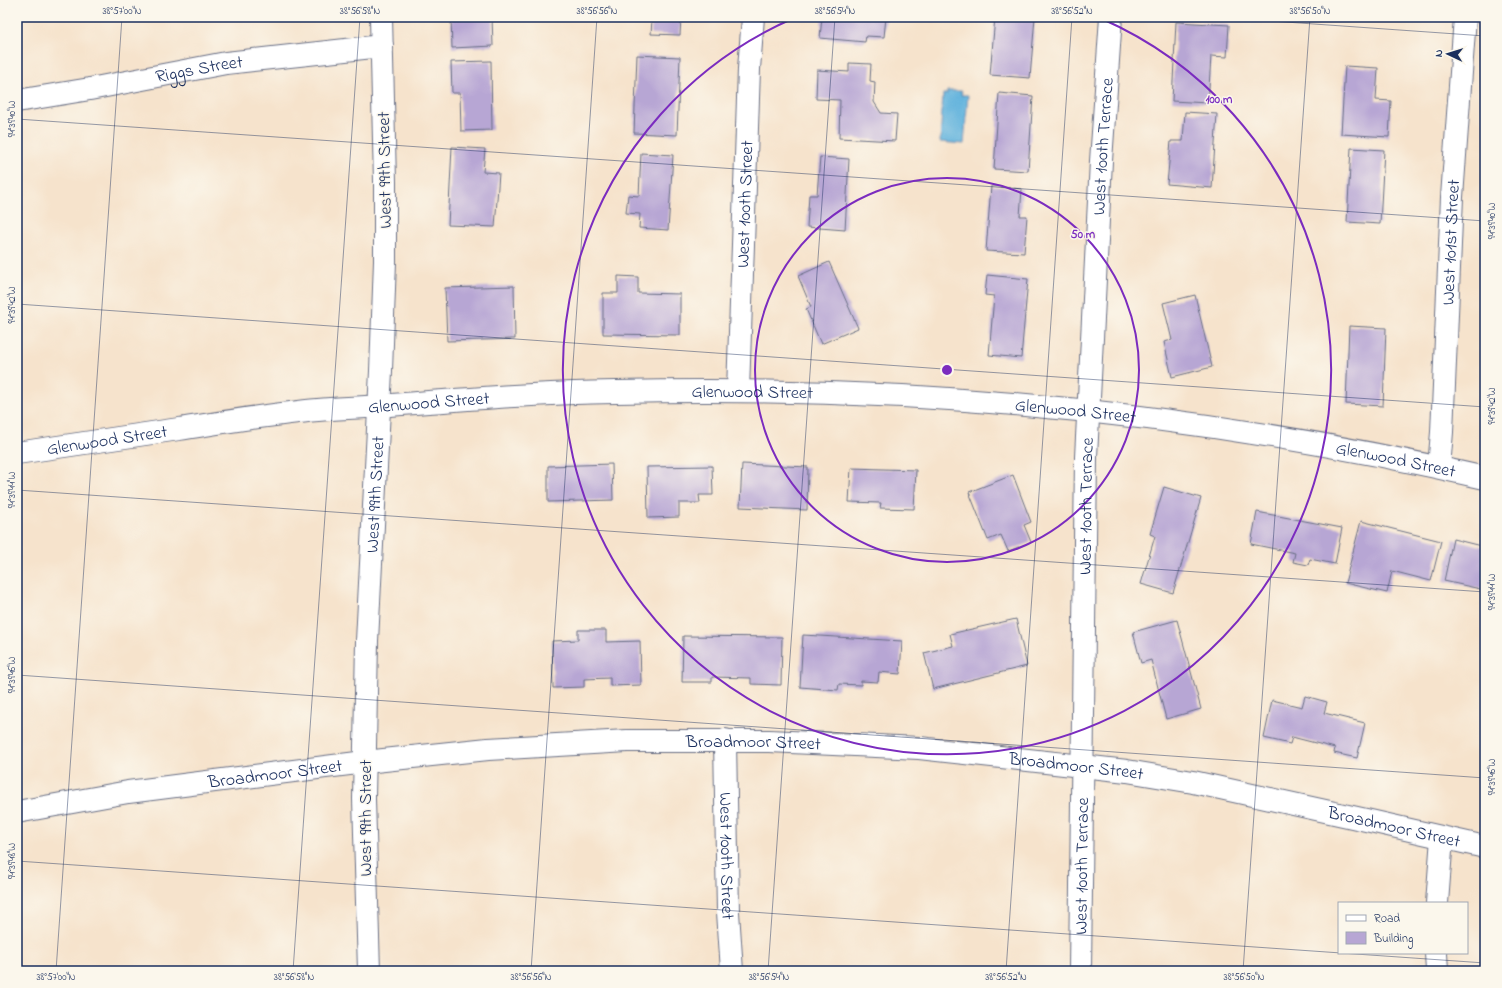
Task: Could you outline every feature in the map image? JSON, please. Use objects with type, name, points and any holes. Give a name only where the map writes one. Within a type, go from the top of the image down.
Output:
[{"type":"street","name":"West 99th Street","points":[[369,971],[364,799],[367,641],[382,371],[385,261],[385,182],[381,17]]},
{"type":"street","name":"West 100th Street","points":[[738,391],[749,69],[753,17]]},
{"type":"street","name":"West 100th Terrace","points":[[1080,971],[1086,456],[1101,161],[1111,17]]},
{"type":"street","name":"West 101st Street","points":[[1439,467],[1442,432],[1452,197],[1465,17]]},
{"type":"street","name":"Riggs Street","points":[[17,101],[90,89],[226,63],[382,46]]},
{"type":"street","name":"Glenwood Street","points":[[17,453],[240,419],[318,410],[477,398],[613,392],[738,391],[877,395],[1089,411],[1283,438],[1439,467],[1485,478]]},
{"type":"street","name":"West 100th Street","points":[[725,740],[728,912],[732,971]]},
{"type":"street","name":"Broadmoor Street","points":[[17,812],[128,792],[365,762],[495,749],[627,741],[725,740],[919,748],[1127,770],[1193,782],[1485,847]]},
{"type":"street","points":[[1437,902],[1442,838]]},
{"type":"street","points":[[1436,954],[1437,971]]},
{"type":"water","points":[[947,91],[962,91],[961,95],[968,95],[964,144],[940,142],[943,94],[947,94]]},
{"type":"building","points":[[451,17],[492,17],[493,46],[452,48]]},
{"type":"building","points":[[637,17],[681,17],[680,35],[651,34],[652,19]]},
{"type":"building","points":[[822,17],[886,17],[884,37],[866,36],[865,42],[820,38]]},
{"type":"building","points":[[995,17],[1035,17],[1030,78],[990,75]]},
{"type":"building","points":[[1176,22],[1229,25],[1227,57],[1211,56],[1208,103],[1172,101]]},
{"type":"building","points":[[637,55],[680,57],[677,135],[634,133]]},
{"type":"building","points":[[491,61],[492,130],[461,131],[460,93],[452,93],[451,62]]},
{"type":"building","points":[[849,63],[871,64],[870,81],[875,82],[874,102],[881,113],[897,114],[895,141],[839,138],[840,100],[816,99],[817,70],[849,72]]},
{"type":"building","points":[[1345,66],[1378,68],[1376,100],[1391,101],[1389,137],[1341,134]]},
{"type":"building","points":[[999,93],[1033,96],[1028,171],[994,169]]},
{"type":"building","points":[[1185,112],[1217,114],[1212,188],[1167,184],[1171,141],[1183,141]]},
{"type":"building","points":[[452,147],[485,149],[483,172],[499,173],[495,227],[448,225]]},
{"type":"building","points":[[1351,148],[1384,150],[1380,224],[1347,222]]},
{"type":"building","points":[[641,153],[673,155],[668,230],[639,228],[640,214],[626,213],[628,195],[639,196]]},
{"type":"building","points":[[820,157],[849,159],[845,230],[807,227],[809,195],[817,195]]},
{"type":"building","points":[[991,186],[1022,189],[1020,216],[1027,216],[1024,253],[986,251]]},
{"type":"building","points":[[829,262],[858,328],[821,344],[806,309],[811,307],[798,276]]},
{"type":"building","points":[[987,275],[1028,279],[1021,358],[989,355],[994,296],[985,295]]},
{"type":"building","points":[[618,276],[638,277],[638,293],[680,294],[680,335],[603,334],[603,293],[618,293]]},
{"type":"building","points":[[514,286],[515,339],[447,341],[445,288]]},
{"type":"building","points":[[1195,295],[1212,367],[1172,377],[1164,342],[1172,340],[1163,303]]},
{"type":"building","points":[[1349,326],[1386,328],[1383,406],[1346,404]]},
{"type":"building","points":[[612,464],[613,500],[548,502],[548,466]]},
{"type":"building","points":[[742,464],[808,467],[807,510],[740,507]]},
{"type":"building","points":[[712,466],[713,495],[699,495],[700,503],[679,503],[679,517],[648,518],[647,467]]},
{"type":"building","points":[[851,468],[916,470],[914,509],[880,508],[881,503],[849,502]]},
{"type":"building","points":[[1013,475],[1031,522],[1024,525],[1031,542],[1008,551],[1001,535],[988,540],[969,492]]},
{"type":"building","points":[[1164,487],[1201,498],[1173,593],[1141,584],[1155,536],[1150,534]]},
{"type":"building","points":[[1257,512],[1342,528],[1335,564],[1310,559],[1308,565],[1293,562],[1295,553],[1251,544]]},
{"type":"building","points":[[1361,521],[1441,541],[1431,581],[1392,571],[1387,593],[1345,583]]},
{"type":"building","points":[[1453,539],[1485,547],[1485,590],[1444,581]]},
{"type":"building","points":[[1016,619],[1027,666],[933,689],[924,653],[953,646],[950,634]]},
{"type":"building","points":[[1177,620],[1201,709],[1166,719],[1151,660],[1141,663],[1133,632]]},
{"type":"building","points":[[578,630],[606,630],[606,642],[640,641],[641,685],[610,686],[610,678],[584,679],[584,687],[553,688],[552,641],[578,640]]},
{"type":"building","points":[[803,635],[902,641],[900,674],[879,672],[878,682],[861,681],[861,685],[839,684],[838,690],[800,687]]},
{"type":"building","points":[[683,636],[782,637],[781,685],[751,684],[751,678],[712,677],[712,682],[682,682]]},
{"type":"building","points":[[1305,696],[1327,702],[1324,713],[1365,723],[1357,758],[1334,753],[1335,748],[1292,737],[1290,744],[1264,738],[1272,700],[1302,707]]}]
